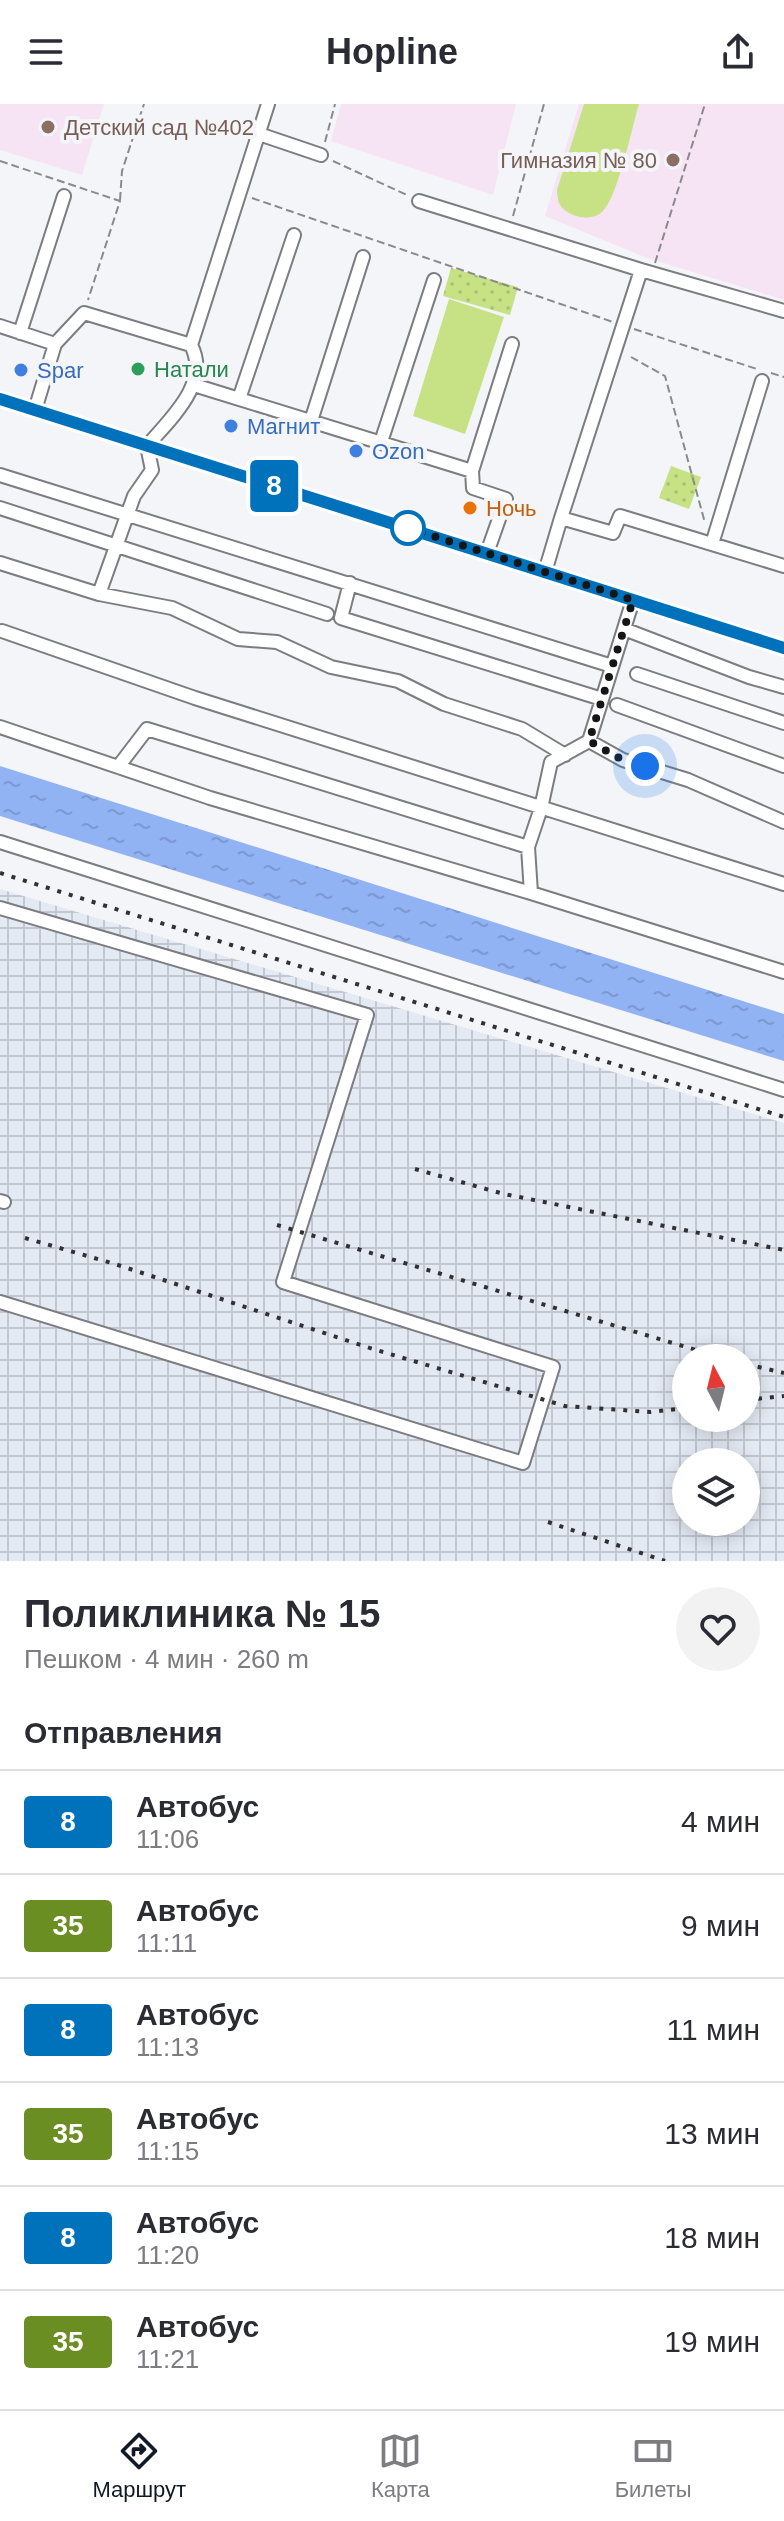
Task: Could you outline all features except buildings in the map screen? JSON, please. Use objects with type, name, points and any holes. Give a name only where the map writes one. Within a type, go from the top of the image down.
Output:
[{"type":"street","points":[[99,594],[134,496],[152,470],[147,446],[194,385],[197,357],[191,345],[268,104]]},
{"type":"street","points":[[259,134],[321,155]]},
{"type":"street","points":[[20,333],[64,196]]},
{"type":"street","points":[[419,201],[784,311]]},
{"type":"street","points":[[239,399],[294,235]]},
{"type":"street","points":[[311,421],[363,257]]},
{"type":"street","points":[[545,572],[623,326],[647,272]]},
{"type":"street","points":[[381,442],[434,280]]},
{"type":"street","points":[[35,410],[55,344],[84,313],[191,345]]},
{"type":"street","points":[[0,326],[55,344]]},
{"type":"street","points":[[487,553],[506,499],[473,488],[472,471],[512,344]]},
{"type":"street","points":[[712,544],[762,381]]},
{"type":"street","points":[[194,385],[472,471]]},
{"type":"street","points":[[0,399],[784,648]]},
{"type":"street","points":[[0,475],[612,666]]},
{"type":"street","points":[[0,508],[327,614]]},
{"type":"street","points":[[561,518],[613,533],[620,516],[783,563]]},
{"type":"street","points":[[0,563],[99,594],[172,608],[238,639],[277,642],[331,667],[398,681],[444,704],[522,729],[565,755]]},
{"type":"street","points":[[350,583],[341,618],[602,699]]},
{"type":"street","points":[[531,893],[528,847],[551,762],[589,741],[633,600]]},
{"type":"street","points":[[624,629],[749,677],[784,687]]},
{"type":"street","points":[[1,633],[195,698],[784,884]]},
{"type":"street","points":[[637,674],[784,723]]},
{"type":"street","points":[[617,705],[784,766]]},
{"type":"street","points":[[0,727],[210,798],[784,972]]},
{"type":"street","points":[[118,767],[147,729],[528,847]]},
{"type":"street","points":[[589,741],[623,760],[688,780],[784,822]]},
{"type":"street","points":[[0,842],[784,1090]]},
{"type":"street","points":[[0,908],[367,1015],[283,1282],[553,1367],[523,1463],[0,1302]]},
{"type":"path","points":[[84,313],[120,201],[122,171],[144,104]]},
{"type":"path","points":[[335,104],[321,155],[419,201]]},
{"type":"path","points":[[510,229],[544,104]]},
{"type":"path","points":[[647,272],[705,104]]},
{"type":"path","points":[[0,161],[120,201]]},
{"type":"path","points":[[240,193],[623,326],[784,377]]},
{"type":"path","points":[[631,357],[665,376],[705,523]]},
{"type":"shaded area","name":"Детский сад №402","points":[[0,104],[104,104],[82,175],[0,150]]},
{"type":"shaded area","points":[[341,104],[516,104],[493,195],[331,141]]},
{"type":"shaded area","name":"Гимназия № 80","points":[[579,104],[784,104],[784,300],[647,258],[545,216]]},
{"type":"shaded area","points":[[0,889],[784,1123],[784,1561],[0,1561]]},
{"type":"green space","points":[[584,104],[639,104],[614,191],[603,211],[592,217],[567,212],[559,202],[557,190]]},
{"type":"green space","points":[[451,268],[518,287],[510,315],[443,296]]},
{"type":"green space","points":[[449,299],[504,317],[465,434],[413,416]]},
{"type":"green space","points":[[671,466],[701,477],[689,509],[659,498]]},
{"type":"water","points":[[0,766],[784,1014],[784,1061],[0,816]]},
{"type":"railway","points":[[0,873],[784,1117]]},
{"type":"railway","points":[[415,1169],[504,1194],[784,1250]]},
{"type":"railway","points":[[277,1225],[676,1344]]},
{"type":"railway","points":[[25,1238],[115,1264],[373,1349],[565,1406],[650,1412],[672,1410]]},
{"type":"railway","points":[[760,1367],[784,1373]]},
{"type":"railway","points":[[760,1399],[784,1396]]},
{"type":"railway","points":[[548,1522],[665,1561]]},
{"type":"bus line","name":"8","points":[[0,399],[784,648]]},
{"type":"place","name":"Детский сад №402","points":[[48,127]]},
{"type":"place","name":"Гимназия № 80","points":[[673,160]]},
{"type":"place","name":"Натали","points":[[138,369]]},
{"type":"place","name":"Spar","points":[[21,370]]},
{"type":"place","name":"Магнит","points":[[231,426]]},
{"type":"place","name":"Ozon","points":[[356,451]]},
{"type":"place","name":"Ночь","points":[[470,508]]},
{"type":"route","points":[[408,528],[633,600],[589,741],[623,760],[645,766]]}]
